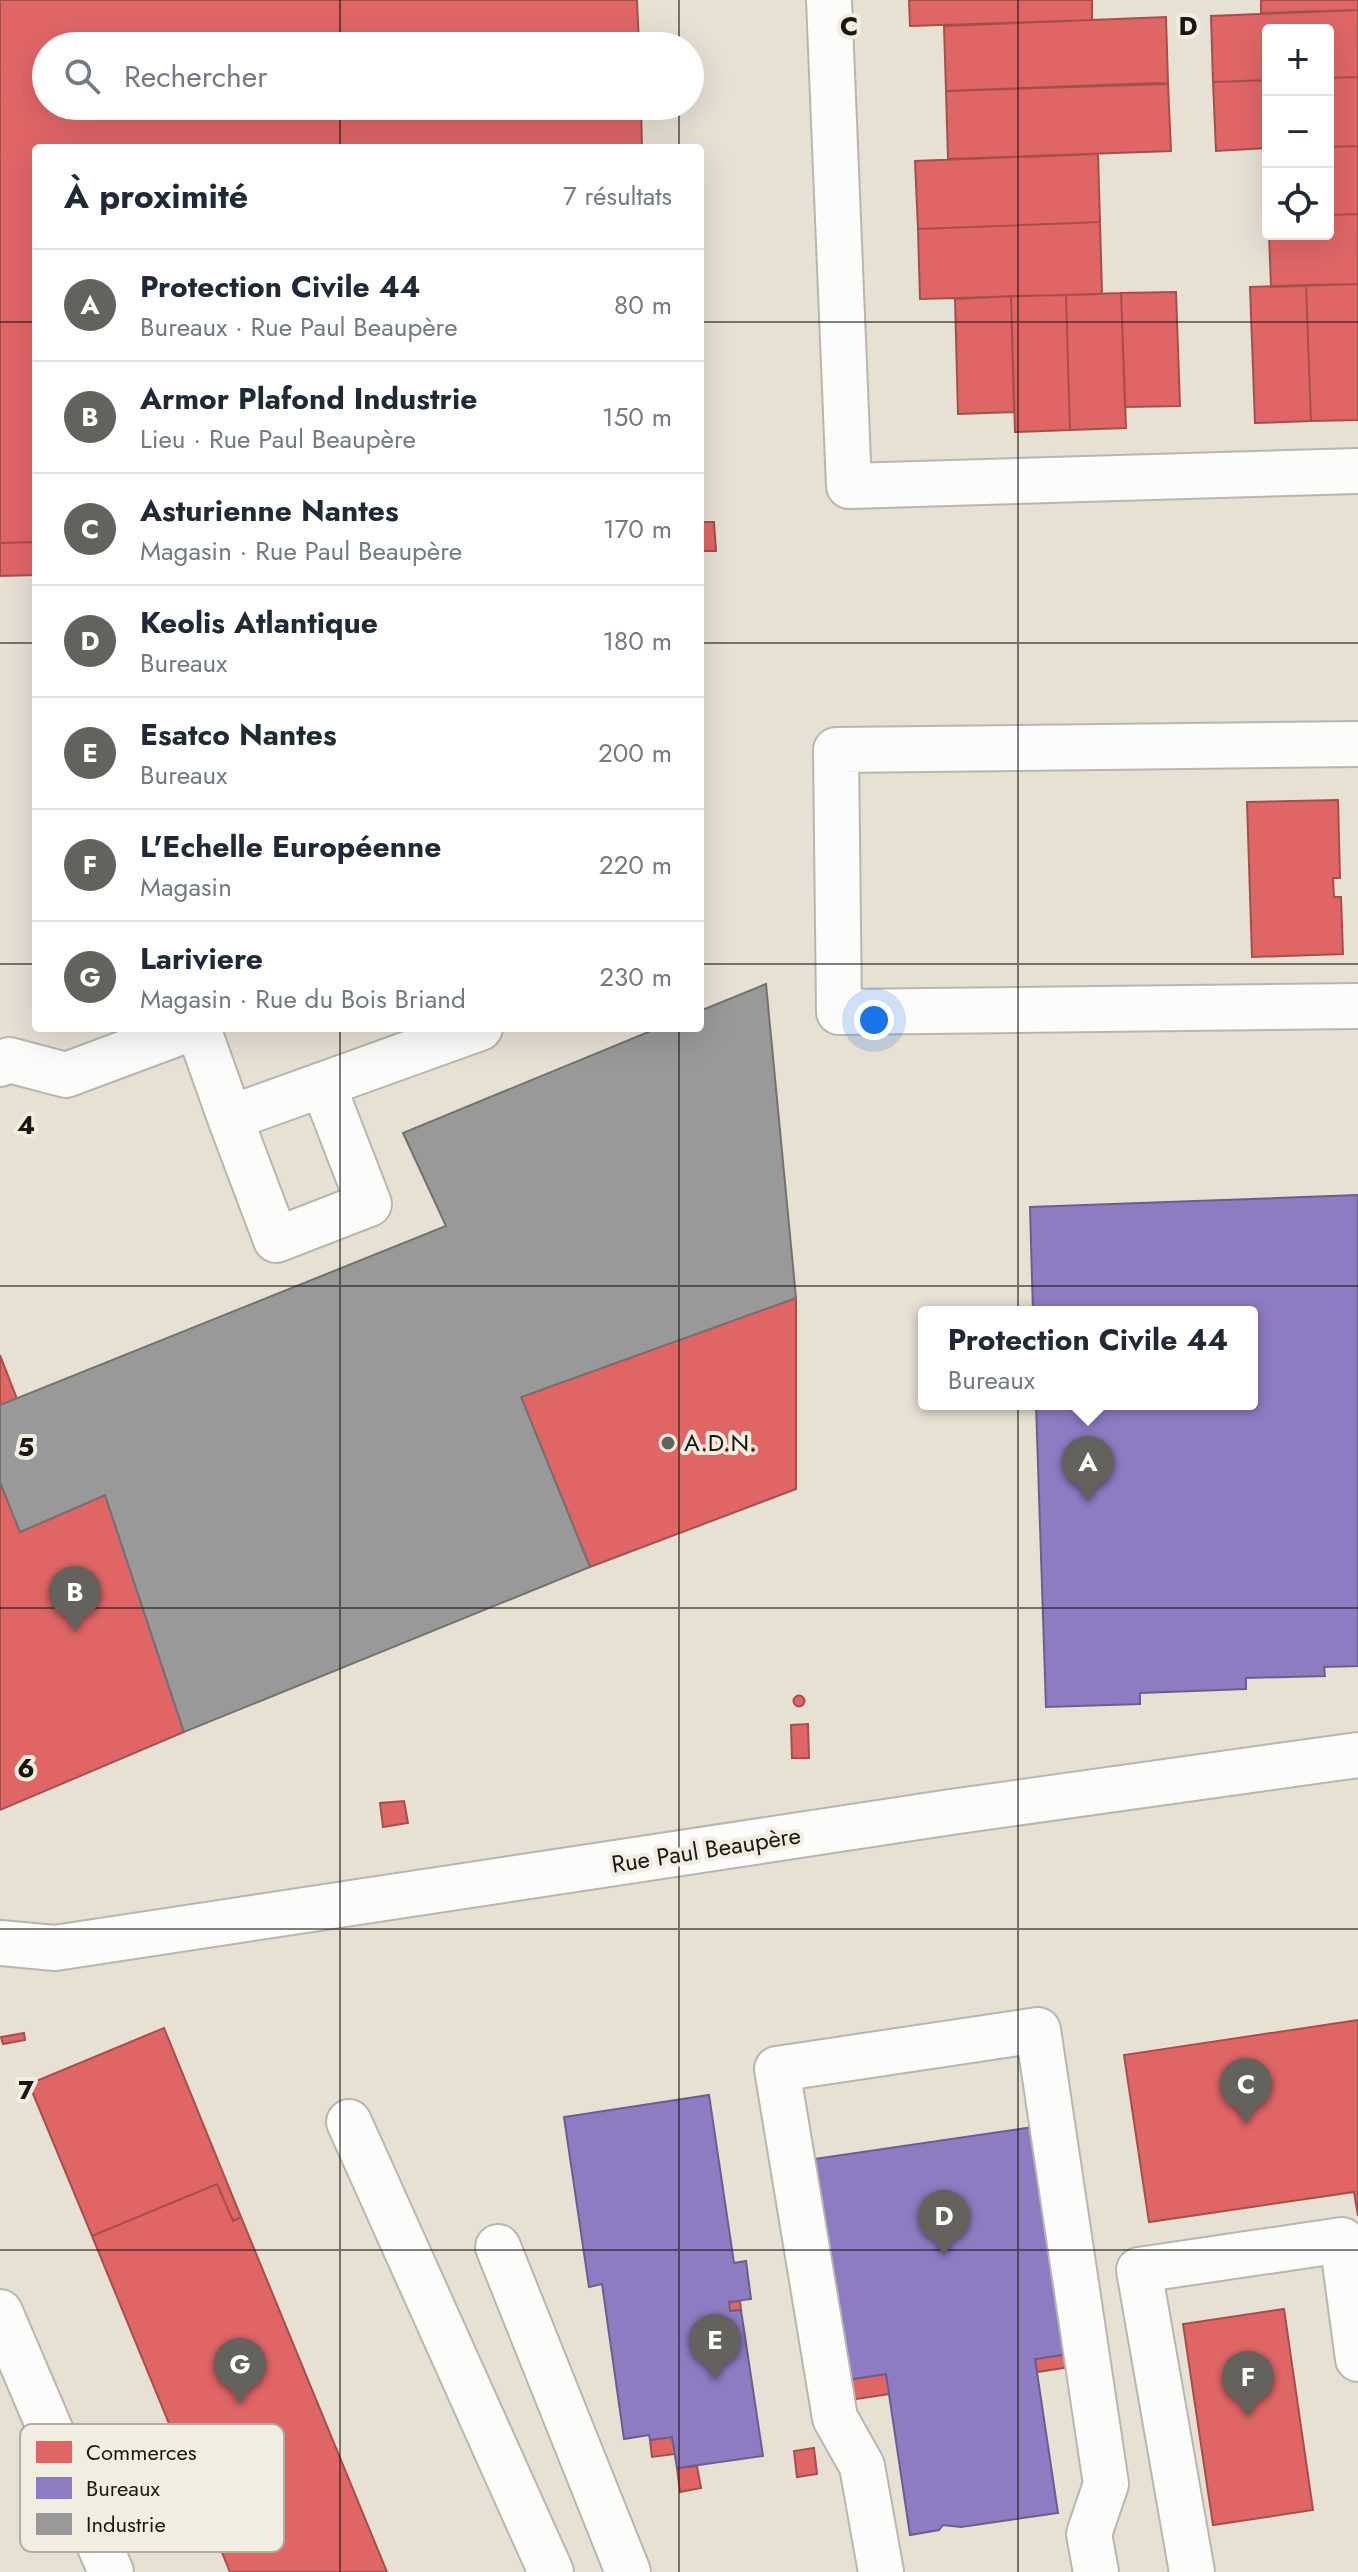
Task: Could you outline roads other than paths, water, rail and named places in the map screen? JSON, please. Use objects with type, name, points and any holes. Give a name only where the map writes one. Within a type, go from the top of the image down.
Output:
[{"type":"street","points":[[829,0],[849,486],[1358,471]]},
{"type":"street","points":[[1358,744],[836,750],[839,1012],[1358,1006]]},
{"type":"street","points":[[0,1064],[9,1060],[66,1075],[184,1032]]},
{"type":"street","points":[[197,1032],[276,1240],[369,1204],[323,1085]]},
{"type":"street","points":[[230,1118],[469,1032]]},
{"type":"street","name":"Rue Paul Beaupère","points":[[0,1943],[55,1948],[980,1808],[1358,1755]]},
{"type":"street","name":"Rue Paul Beaupère","points":[[0,1974],[55,1948]]},
{"type":"street","points":[[881,2572],[862,2466],[835,2418],[777,2069],[1038,2030],[1106,2484],[1089,2534],[1096,2572]]},
{"type":"street","points":[[349,2122],[551,2572]]},
{"type":"street","points":[[1192,2572],[1139,2270],[1342,2240],[1358,2359]]},
{"type":"street","points":[[498,2247],[628,2572]]},
{"type":"street","points":[[0,2312],[48,2424]]},
{"type":"street","points":[[102,2552],[111,2572]]},
{"type":"place","name":"A.D.N.","points":[[668,1443]]},
{"type":"place","name":"Protection Civile 44","points":[[1088,1502]]},
{"type":"place","name":"Armor Plafond Industrie","points":[[75,1632]]},
{"type":"place","name":"Asturienne Nantes","points":[[1246,2124]]},
{"type":"place","name":"Keolis Atlantique","points":[[944,2256]]},
{"type":"place","name":"Esatco Nantes","points":[[715,2380]]},
{"type":"place","name":"Lariviere","points":[[240,2404]]},
{"type":"place","name":"L'Echelle Européenne","points":[[1248,2417]]}]
